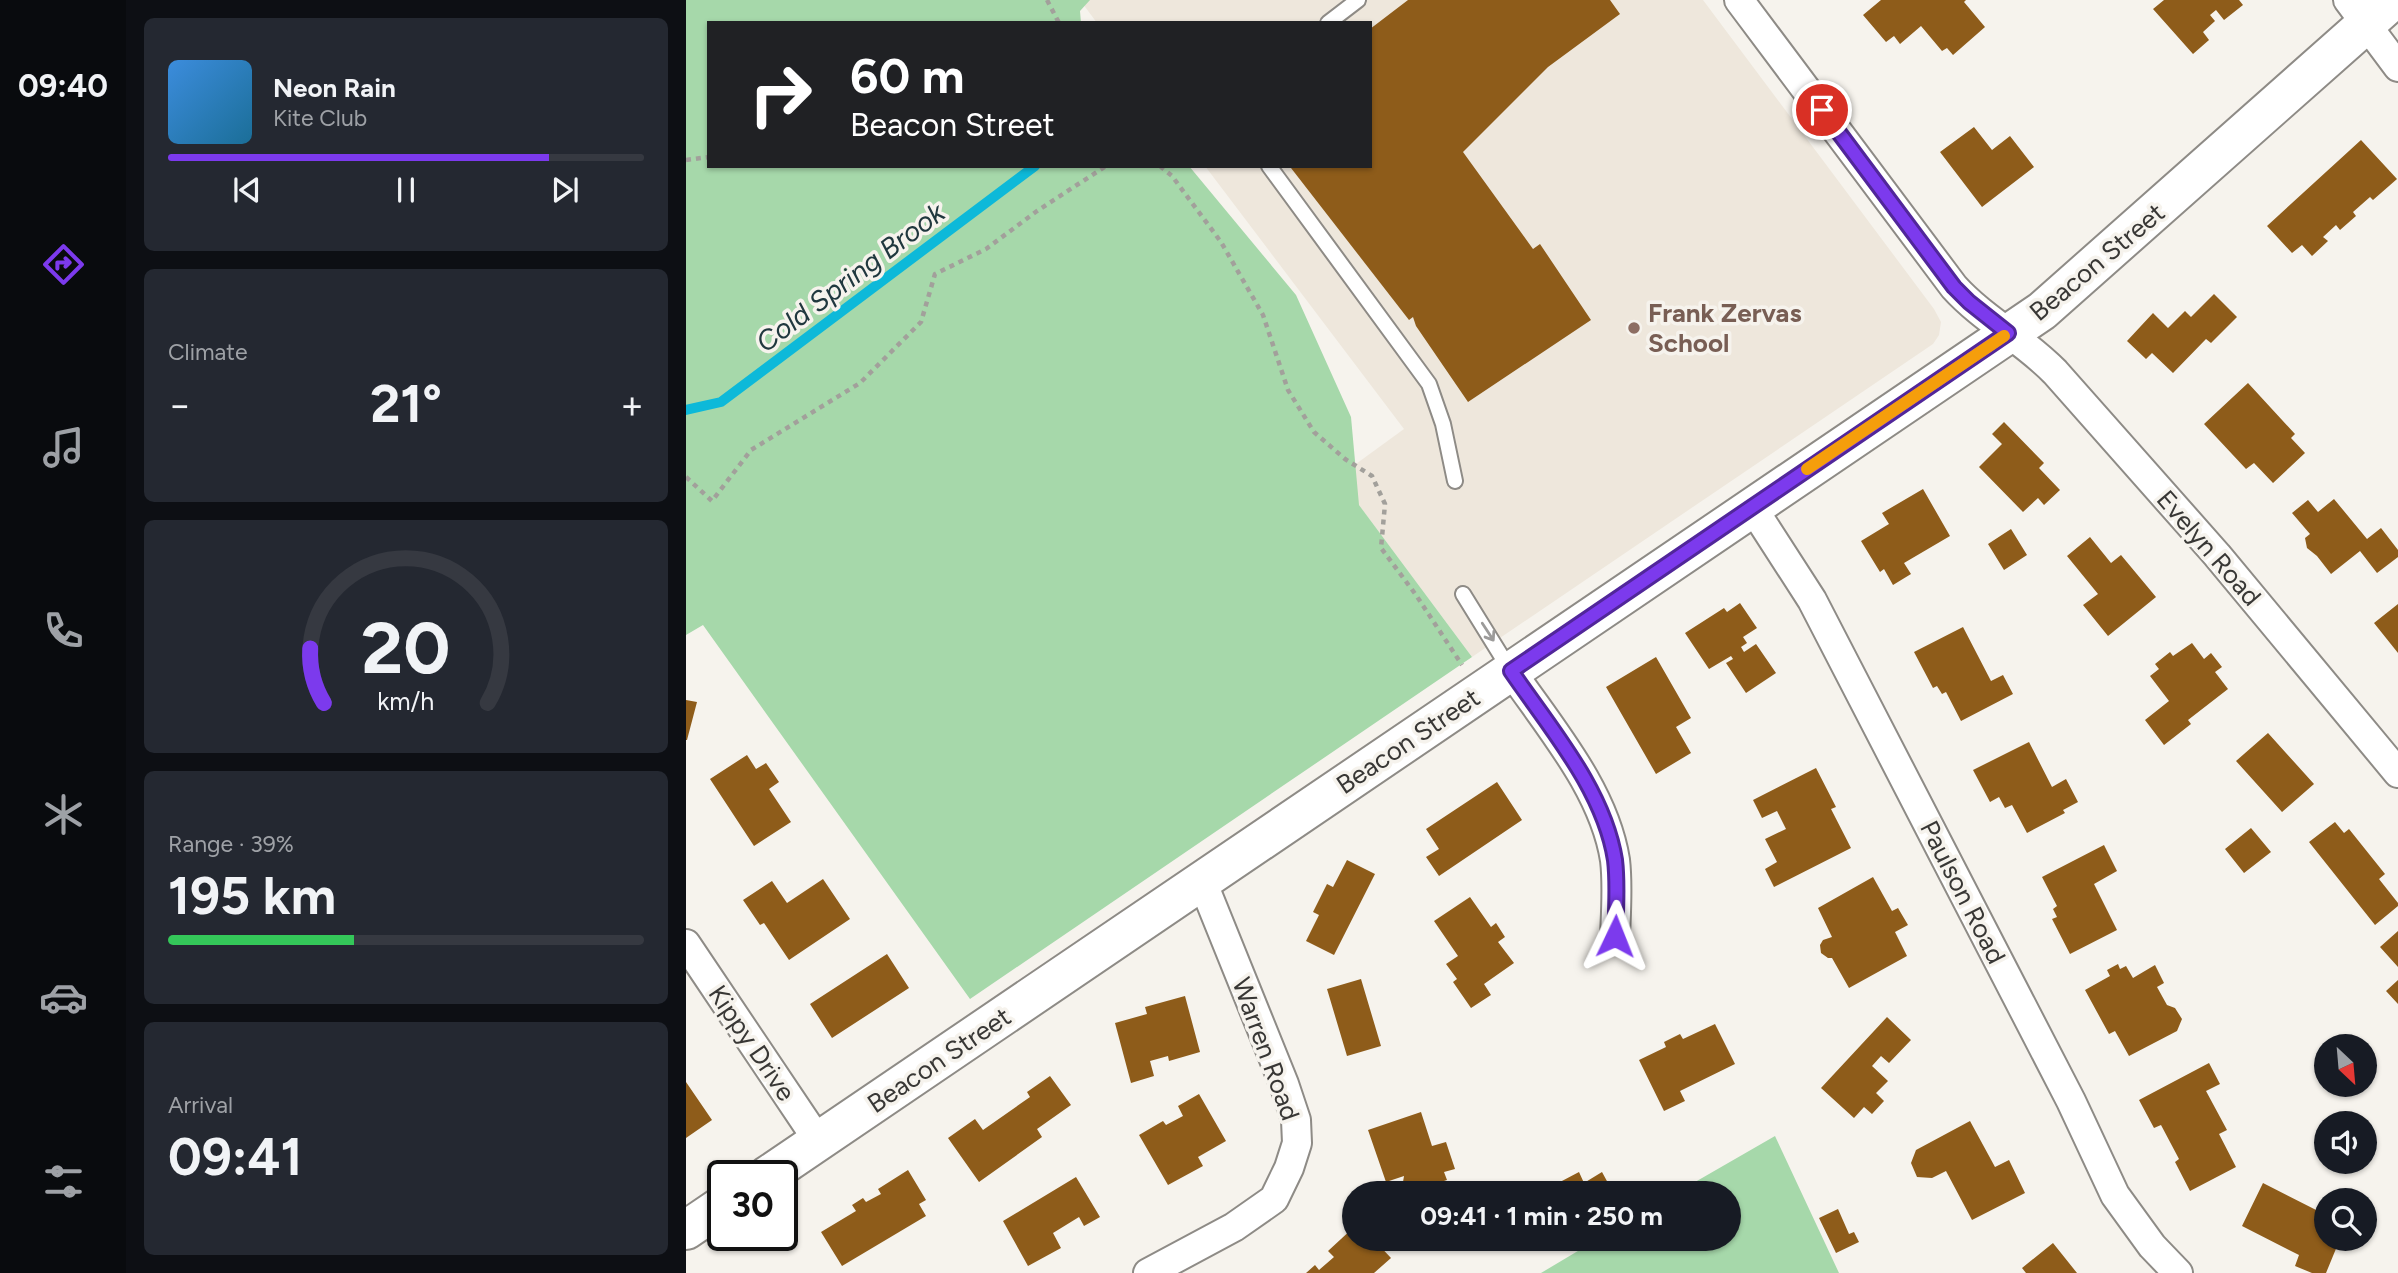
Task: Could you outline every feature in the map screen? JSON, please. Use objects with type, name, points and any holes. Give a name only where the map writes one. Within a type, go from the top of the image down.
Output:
[{"type":"main road","name":"Beacon Street","points":[[792,1160],[2059,298],[2369,8]]},
{"type":"main road","points":[[686,1230],[707,1216]]},
{"type":"street","name":"Evelyn Road","points":[[1739,0],[1954,287],[2055,372],[2217,555],[2398,773]]},
{"type":"street","points":[[2369,8],[2398,67]]},
{"type":"street","name":"Paulson Road","points":[[1752,507],[1819,612],[2071,1101],[2115,1195],[2152,1246],[2178,1273]]},
{"type":"street","points":[[1511,671],[1583,779],[1605,825],[1616,872],[1615,936]]},
{"type":"street","name":"Warren Road","points":[[1148,1273],[1234,1227],[1274,1199],[1297,1143],[1296,1120],[1284,1084],[1202,881]]},
{"type":"street","name":"Kippy Drive","points":[[686,944],[819,1142]]},
{"type":"lane","points":[[1331,21],[1358,0]]},
{"type":"lane","points":[[1270,168],[1429,384],[1440,412],[1455,481]]},
{"type":"lane","points":[[1463,594],[1511,671]]},
{"type":"path","points":[[1046,0],[1058,21]]},
{"type":"path","points":[[686,160],[707,157]]},
{"type":"path","points":[[686,477],[712,501],[751,450],[860,383],[921,322],[935,274],[986,248],[1103,168]]},
{"type":"path","points":[[1162,168],[1172,176],[1221,242],[1263,315],[1288,390],[1314,432],[1345,458],[1373,476],[1385,505],[1381,548],[1464,667]]},
{"type":"shaded area","name":"Frank Zervas School","points":[[1080,0],[1703,0],[1934,309],[1941,322],[1939,335],[1933,344],[1472,657],[1338,477],[1404,429],[1207,168],[1372,168],[1372,21],[1096,21]]},
{"type":"green space","points":[[686,0],[1090,0],[1080,11],[1081,21],[707,21],[707,168],[1191,168],[1296,295],[1351,417],[1359,505],[1472,657],[970,999],[703,625],[686,635]]},
{"type":"green space","points":[[1775,1136],[1839,1273],[1541,1273],[1578,1251],[1741,1251],[1741,1181],[1697,1181]]},
{"type":"building","points":[[1408,0],[1610,0],[1620,14],[1548,67],[1463,152],[1533,249],[1540,244],[1591,320],[1468,402],[1416,326],[1413,317],[1409,320],[1291,168],[1372,168],[1372,27]]},
{"type":"building","points":[[1881,0],[1966,0],[1964,2],[1985,27],[1953,55],[1947,48],[1942,51],[1921,26],[1900,44],[1894,36],[1886,42],[1863,15]]},
{"type":"building","points":[[2164,0],[2239,0],[2243,5],[2224,20],[2216,10],[2210,15],[2215,21],[2203,32],[2209,40],[2193,54],[2153,9]]},
{"type":"building","points":[[1974,127],[1992,150],[2010,136],[2034,167],[1982,207],[1940,152]]},
{"type":"building","points":[[2361,140],[2397,179],[2373,200],[2370,197],[2353,212],[2356,216],[2340,230],[2336,225],[2323,237],[2328,241],[2312,256],[2302,245],[2292,253],[2267,226]]},
{"type":"building","points":[[2214,294],[2237,317],[2211,343],[2206,339],[2173,373],[2152,353],[2146,359],[2127,341],[2153,313],[2168,328],[2185,311],[2191,317]]},
{"type":"building","points":[[2248,383],[2295,434],[2291,438],[2305,453],[2273,483],[2254,463],[2246,469],[2204,424]]},
{"type":"building","points":[[2004,422],[2044,463],[2039,468],[2060,490],[2044,505],[2038,498],[2023,512],[1979,467],[2002,444],[1992,434]]},
{"type":"building","points":[[1923,489],[1950,536],[1904,563],[1911,574],[1893,585],[1884,569],[1880,572],[1861,541],[1889,524],[1882,513]]},
{"type":"building","points":[[2334,499],[2367,539],[2381,528],[2398,550],[2398,557],[2377,573],[2360,551],[2331,574],[2307,548],[2305,538],[2310,534],[2292,513],[2308,500],[2318,512]]},
{"type":"building","points":[[2011,529],[2027,555],[2004,570],[1988,544]]},
{"type":"building","points":[[2090,537],[2111,563],[2121,555],[2156,597],[2108,636],[2083,605],[2098,594],[2067,556]]},
{"type":"building","points":[[1740,603],[1757,628],[1743,637],[1747,643],[1741,647],[1744,652],[1756,644],[1776,673],[1746,693],[1726,663],[1733,659],[1731,656],[1709,669],[1685,633],[1724,608],[1727,612]]},
{"type":"building","points":[[2398,604],[2398,653],[2374,623]]},
{"type":"building","points":[[1963,627],[1991,681],[2003,675],[2013,694],[1961,721],[1946,692],[1942,694],[1937,686],[1933,688],[1914,652]]},
{"type":"building","points":[[2192,643],[2204,659],[2211,653],[2222,667],[2215,672],[2228,689],[2188,720],[2191,724],[2164,745],[2145,720],[2169,701],[2150,676],[2159,669],[2155,664],[2170,652],[2173,656]]},
{"type":"building","points":[[1656,657],[1691,718],[1676,727],[1691,753],[1656,774],[1606,687]]},
{"type":"building","points":[[686,700],[697,702],[687,740],[686,740]]},
{"type":"building","points":[[2268,733],[2314,784],[2282,812],[2236,761]]},
{"type":"building","points":[[2029,742],[2052,787],[2066,779],[2078,802],[2063,810],[2065,813],[2027,833],[2012,805],[2005,808],[1999,797],[1990,802],[1973,770]]},
{"type":"building","points":[[747,755],[756,769],[766,763],[779,782],[769,789],[791,822],[754,846],[710,779]]},
{"type":"building","points":[[1816,768],[1836,807],[1831,809],[1851,848],[1774,887],[1765,869],[1777,862],[1765,839],[1786,829],[1777,811],[1762,818],[1753,800]]},
{"type":"building","points":[[1497,782],[1522,820],[1439,876],[1426,857],[1439,849],[1426,829]]},
{"type":"building","points":[[2335,822],[2344,833],[2349,829],[2385,874],[2379,879],[2398,903],[2398,906],[2375,925],[2309,842]]},
{"type":"building","points":[[2251,828],[2271,852],[2244,873],[2225,849]]},
{"type":"building","points":[[2104,845],[2117,871],[2094,884],[2117,930],[2070,954],[2052,919],[2057,917],[2053,909],[2057,906],[2042,877]]},
{"type":"building","points":[[1347,860],[1375,874],[1334,955],[1306,941],[1319,915],[1313,912],[1327,884],[1333,887]]},
{"type":"building","points":[[1873,877],[1892,911],[1898,908],[1908,925],[1895,932],[1907,956],[1849,988],[1832,958],[1821,953],[1820,945],[1823,940],[1832,937],[1818,908]]},
{"type":"building","points":[[823,879],[850,919],[789,960],[764,923],[760,925],[743,900],[772,881],[787,903]]},
{"type":"building","points":[[1470,897],[1491,927],[1496,923],[1505,937],[1498,942],[1514,963],[1484,984],[1491,995],[1471,1008],[1453,982],[1457,979],[1446,964],[1458,956],[1434,921]]},
{"type":"building","points":[[2398,931],[2398,967],[2380,947]]},
{"type":"building","points":[[887,954],[909,988],[832,1038],[810,1004]]},
{"type":"building","points":[[2118,964],[2120,969],[2126,966],[2133,978],[2155,965],[2164,983],[2157,987],[2167,1005],[2175,1008],[2182,1019],[2177,1031],[2129,1056],[2115,1031],[2109,1034],[2085,990],[2110,976],[2107,970]]},
{"type":"building","points":[[1361,979],[1381,1046],[1347,1056],[1327,989]]},
{"type":"building","points":[[2398,980],[2398,1004],[2386,991]]},
{"type":"building","points":[[1185,996],[1200,1052],[1169,1061],[1168,1056],[1150,1061],[1154,1076],[1131,1083],[1115,1023],[1147,1014],[1145,1007]]},
{"type":"building","points":[[1887,1017],[1911,1040],[1889,1063],[1881,1056],[1872,1066],[1888,1081],[1876,1093],[1884,1101],[1872,1114],[1864,1107],[1854,1118],[1821,1088]]},
{"type":"building","points":[[1715,1024],[1735,1064],[1680,1091],[1685,1101],[1664,1111],[1639,1060],[1666,1047],[1664,1042],[1680,1034],[1683,1039]]},
{"type":"building","points":[[2209,1063],[2220,1084],[2206,1091],[2227,1130],[2219,1134],[2236,1167],[2190,1191],[2175,1162],[2179,1159],[2161,1125],[2154,1128],[2139,1100]]},
{"type":"building","points":[[1050,1076],[1071,1105],[1037,1129],[1042,1137],[979,1182],[948,1138],[975,1119],[983,1130],[1030,1097],[1027,1092]]},
{"type":"building","points":[[686,1082],[712,1120],[686,1138]]},
{"type":"building","points":[[1199,1094],[1226,1141],[1198,1157],[1203,1166],[1168,1185],[1139,1135],[1163,1121],[1166,1125],[1183,1116],[1178,1106]]},
{"type":"building","points":[[1421,1112],[1432,1146],[1446,1142],[1455,1169],[1444,1172],[1447,1180],[1444,1181],[1403,1181],[1404,1176],[1386,1181],[1368,1130]]},
{"type":"building","points":[[1970,1121],[1995,1167],[2009,1160],[2025,1193],[1972,1220],[1946,1171],[1932,1178],[1917,1177],[1911,1163],[1916,1150]]},
{"type":"building","points":[[908,1170],[926,1200],[919,1204],[926,1216],[842,1266],[821,1232],[856,1211],[852,1205],[863,1198],[866,1202],[881,1194],[878,1189]]},
{"type":"building","points":[[1579,1172],[1583,1181],[1562,1181]]},
{"type":"building","points":[[1602,1172],[1607,1181],[1587,1181]]},
{"type":"building","points":[[1076,1177],[1100,1217],[1084,1226],[1079,1217],[1053,1233],[1061,1248],[1028,1266],[1003,1221]]},
{"type":"building","points":[[2263,1183],[2314,1209],[2314,1251],[2335,1251],[2326,1273],[2312,1273],[2295,1266],[2299,1255],[2242,1226]]},
{"type":"building","points":[[1838,1209],[1849,1234],[1854,1232],[1859,1242],[1836,1253],[1819,1218]]},
{"type":"building","points":[[1342,1238],[1342,1251],[1384,1251],[1391,1258],[1374,1273],[1306,1273],[1315,1265],[1319,1270],[1334,1257],[1328,1251]]},
{"type":"building","points":[[2053,1243],[2077,1273],[2026,1273],[2022,1268]]},
{"type":"waterway","name":"Cold Spring Brook","points":[[686,410],[721,402],[1032,168]]},
{"type":"slow traffic","points":[[1807,469],[2004,336]]},
{"type":"place","name":"Frank Zervas School","points":[[1634,328]]},
{"type":"route","points":[[1615,936],[1615,860],[1605,825],[1578,771],[1511,671],[2008,333],[1954,287],[1822,110]]}]
